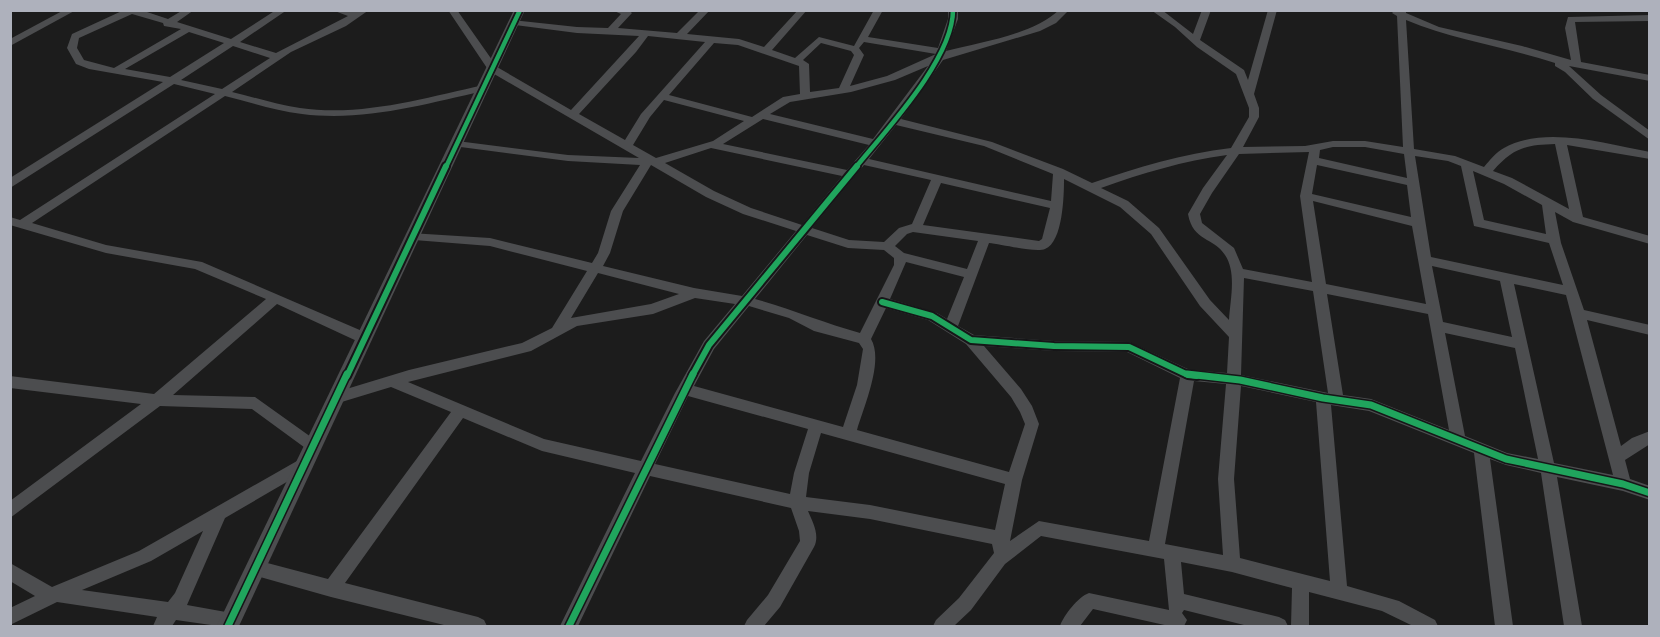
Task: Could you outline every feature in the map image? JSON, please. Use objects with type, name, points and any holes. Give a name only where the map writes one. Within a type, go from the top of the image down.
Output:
[{"type":"street","points":[[10,43],[72,10]]},
{"type":"street","points":[[167,24],[190,10]]},
{"type":"street","points":[[10,184],[283,10]]},
{"type":"street","points":[[336,10],[361,13]]},
{"type":"street","points":[[452,10],[493,69],[729,204],[855,246],[887,246],[900,256],[972,274]]},
{"type":"street","points":[[610,31],[627,13],[616,10]]},
{"type":"street","points":[[680,36],[706,10]]},
{"type":"street","points":[[767,50],[803,10]]},
{"type":"street","points":[[855,49],[879,10]]},
{"type":"street","points":[[569,627],[685,389],[712,340],[747,301],[894,121],[940,55],[953,10]]},
{"type":"street","points":[[458,144],[558,157],[652,162],[711,145],[787,99],[843,91],[891,78],[940,55],[1038,29],[1053,21],[1065,10]]},
{"type":"street","points":[[1155,10],[1240,72],[1250,92],[1254,108],[1254,117],[1236,151],[1196,207],[1194,218],[1202,231],[1230,251],[1238,272],[1234,379],[1226,479],[1232,564]]},
{"type":"street","points":[[1195,41],[1207,10]]},
{"type":"street","points":[[1250,92],[1273,10]]},
{"type":"street","points":[[278,57],[130,11],[82,31],[74,39],[72,48],[80,62],[115,71],[174,81],[299,111],[324,113],[383,110],[484,88]]},
{"type":"street","points":[[1459,442],[1418,223],[1409,151],[1398,12],[1436,28],[1519,48],[1544,57],[1650,78]]},
{"type":"street","points":[[15,223],[224,94],[278,57],[361,13]]},
{"type":"street","points":[[10,571],[53,595],[174,610],[229,623],[518,16],[577,30],[712,38],[739,42],[804,65],[805,96]]},
{"type":"street","points":[[1577,65],[1570,28],[1571,19],[1650,18]]},
{"type":"street","points":[[115,71],[186,30]]},
{"type":"street","points":[[573,114],[645,34]]},
{"type":"street","points":[[628,145],[645,116],[712,38]]},
{"type":"street","points":[[862,39],[940,55]]},
{"type":"street","points":[[796,61],[819,40],[855,49],[859,55],[843,91]]},
{"type":"street","points":[[1544,57],[1569,70],[1597,97],[1650,137]]},
{"type":"street","points":[[661,96],[876,143]]},
{"type":"street","points":[[894,121],[978,141],[1059,172],[1124,204],[1145,220],[1204,303],[1235,335]]},
{"type":"street","points":[[1487,171],[1510,148],[1542,140],[1560,140],[1650,156]]},
{"type":"street","points":[[1560,140],[1577,219]]},
{"type":"street","points":[[1313,154],[1350,144],[1443,156],[1487,171],[1577,219],[1650,240]]},
{"type":"street","points":[[711,145],[851,174]]},
{"type":"street","points":[[1093,187],[1169,161],[1236,151],[1313,154],[1413,183]]},
{"type":"street","points":[[1313,154],[1306,196],[1321,290],[1339,592]]},
{"type":"street","points":[[862,161],[1057,206]]},
{"type":"street","points":[[556,330],[607,246],[617,211],[652,162]]},
{"type":"street","points":[[1466,163],[1478,223],[1553,240]]},
{"type":"street","points":[[887,246],[903,231],[916,228],[1042,246],[1049,239],[1057,206],[1059,172]]},
{"type":"street","points":[[916,228],[937,179]]},
{"type":"street","points":[[1306,196],[1418,223]]},
{"type":"street","points":[[1548,204],[1549,225],[1553,240],[1572,292],[1596,372],[1623,484]]},
{"type":"street","points":[[15,223],[106,249],[186,262],[276,298],[364,338]]},
{"type":"street","points":[[414,236],[490,242],[694,293],[747,301],[794,315],[819,327],[864,339],[870,349],[864,385],[848,435]]},
{"type":"street","points":[[951,327],[985,238]]},
{"type":"street","points":[[864,339],[900,265],[900,256]]},
{"type":"street","points":[[1424,260],[1572,292]]},
{"type":"street","points":[[1238,272],[1321,290],[1434,310]]},
{"type":"street","points":[[1506,277],[1548,469],[1573,627]]},
{"type":"street","points":[[335,399],[392,381],[526,347],[556,330],[582,321],[653,309],[694,293]]},
{"type":"street","points":[[10,511],[157,400],[276,298]]},
{"type":"street","points":[[882,302],[933,316],[971,340],[1016,393],[1030,418],[1030,433],[1014,480],[999,559]]},
{"type":"street","points":[[1578,313],[1650,330]]},
{"type":"street","points":[[1437,326],[1520,344]]},
{"type":"street","points":[[971,340],[1054,346],[1129,347],[1188,375],[1234,379],[1329,399],[1371,405],[1481,450],[1548,469],[1623,484],[1650,494]]},
{"type":"street","points":[[1069,627],[1086,604],[1093,601],[1179,623],[1165,551],[1188,375]]},
{"type":"street","points":[[392,381],[542,445],[798,502],[870,512],[1002,539]]},
{"type":"street","points":[[10,382],[157,400],[255,403],[313,446]]},
{"type":"street","points":[[685,389],[1014,480]]},
{"type":"street","points":[[331,589],[460,411]]},
{"type":"street","points":[[753,627],[774,601],[808,542],[809,532],[798,502],[799,487],[816,426]]},
{"type":"street","points":[[1616,458],[1637,442],[1650,437]]},
{"type":"street","points":[[1481,450],[1504,627]]},
{"type":"street","points":[[10,617],[53,595],[145,556],[304,464]]},
{"type":"street","points":[[162,627],[181,599],[219,513]]},
{"type":"street","points":[[942,627],[965,604],[999,559],[1039,528],[1232,564],[1399,609],[1429,627]]},
{"type":"street","points":[[256,568],[466,625]]},
{"type":"street","points":[[1300,627],[1301,582]]},
{"type":"street","points":[[1176,600],[1245,622],[1279,627]]},
{"type":"cycle path","points":[[228,626],[520,10]]},
{"type":"cycle path","points":[[569,626],[680,397],[709,345],[898,116],[939,58],[953,19],[953,10]]},
{"type":"cycle path","points":[[882,302],[932,316],[971,340],[1054,346],[1129,347],[1188,375],[1240,380],[1323,398],[1371,405],[1506,459],[1623,484],[1650,493]]}]
